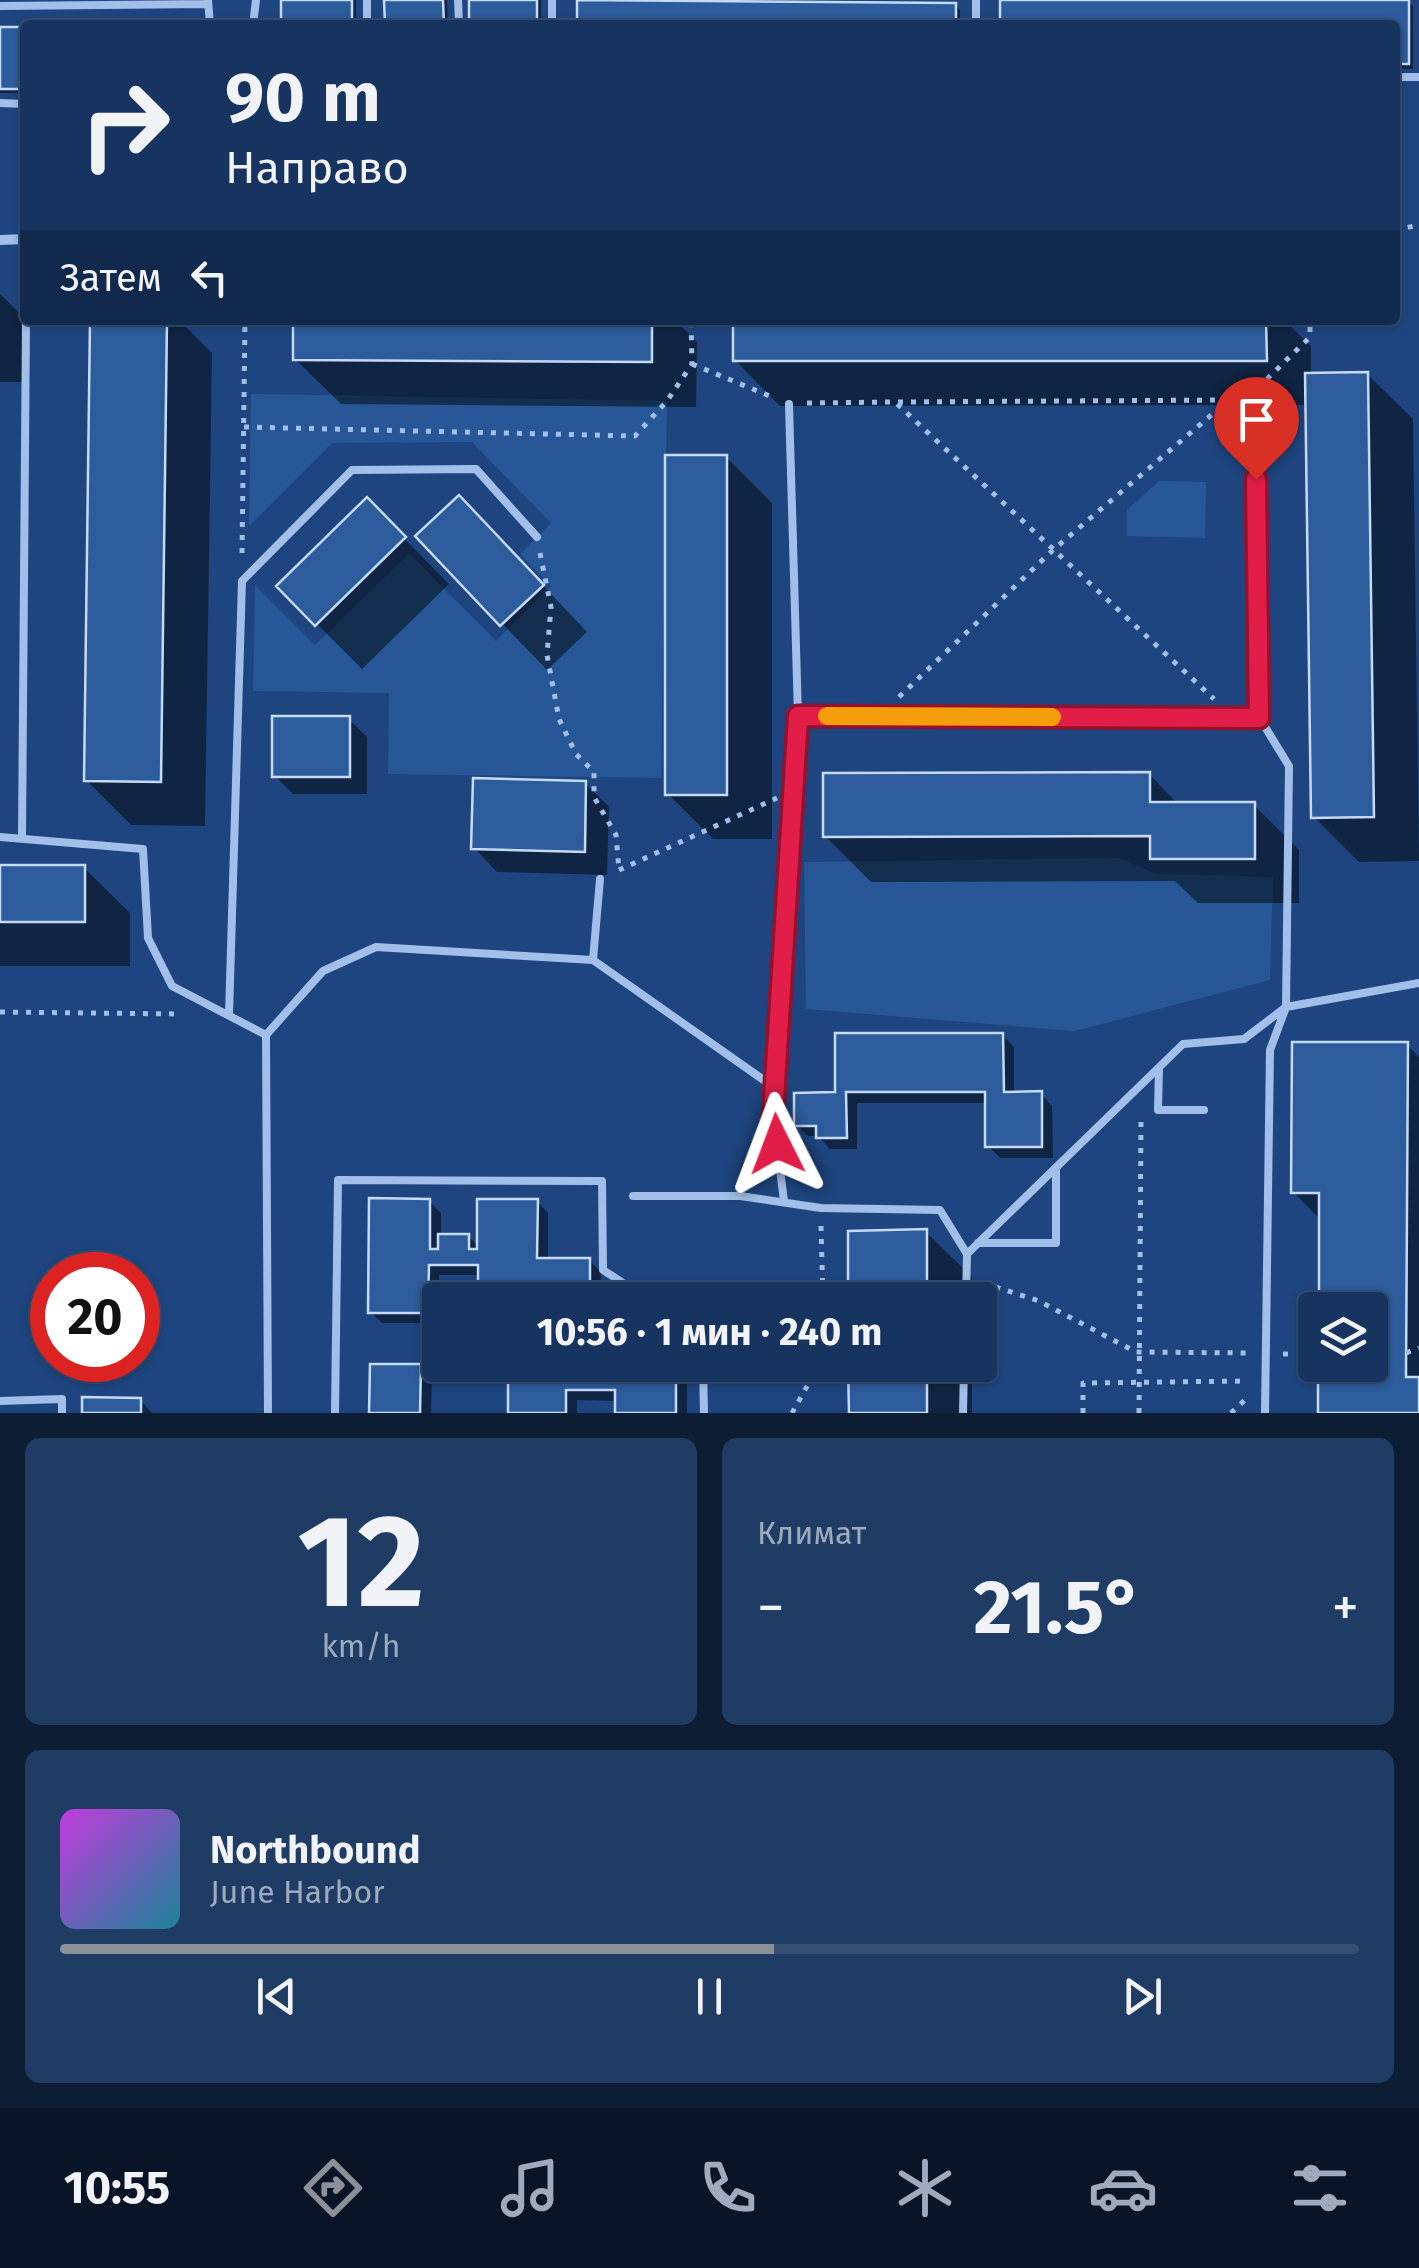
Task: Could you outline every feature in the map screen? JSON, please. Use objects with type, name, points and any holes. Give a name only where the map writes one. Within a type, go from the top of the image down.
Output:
[{"type":"lane","points":[[0,6],[208,2]]},
{"type":"lane","points":[[22,838],[26,325]]},
{"type":"lane","points":[[1256,395],[1259,718],[1289,766],[1286,1007],[1270,1050],[1265,1413]]},
{"type":"lane","points":[[784,1201],[773,1115],[798,716],[789,404]]},
{"type":"lane","points":[[230,1015],[242,581],[352,470],[476,469],[537,537]]},
{"type":"lane","points":[[798,716],[1259,718]]},
{"type":"lane","points":[[0,838],[143,849],[148,938],[172,986],[266,1035]]},
{"type":"lane","points":[[593,960],[600,879]]},
{"type":"lane","points":[[268,1413],[266,1035],[323,972],[376,946],[593,960],[775,1088]]},
{"type":"lane","points":[[967,1254],[1183,1044],[1244,1039],[1286,1007],[1419,983]]},
{"type":"lane","points":[[1158,1068],[1158,1110],[1204,1110]]},
{"type":"lane","points":[[978,1244],[1056,1244],[1056,1168]]},
{"type":"lane","points":[[335,1413],[338,1180],[602,1181],[603,1270],[621,1282]]},
{"type":"lane","points":[[633,1196],[740,1196],[821,1208],[940,1210],[967,1254],[966,1282]]},
{"type":"lane","points":[[703,1382],[704,1413]]},
{"type":"lane","points":[[963,1413],[964,1382]]},
{"type":"lane","points":[[0,1402],[62,1399],[62,1413]]},
{"type":"path","points":[[242,581],[245,325]]},
{"type":"path","points":[[244,427],[636,436],[692,364],[691,325]]},
{"type":"path","points":[[692,364],[789,404],[1229,400],[1256,395],[1310,337],[1310,325]]},
{"type":"path","points":[[879,716],[1054,550],[1229,400]]},
{"type":"path","points":[[895,402],[1233,717]]},
{"type":"path","points":[[537,537],[550,607],[546,655],[559,720],[576,754],[594,772],[594,797],[616,835],[619,870]]},
{"type":"path","points":[[600,879],[793,790]]},
{"type":"path","points":[[0,1012],[191,1014]]},
{"type":"path","points":[[1139,1413],[1142,1122]]},
{"type":"path","points":[[821,1208],[823,1282]]},
{"type":"path","points":[[966,1278],[1039,1301],[1140,1352],[1298,1354]]},
{"type":"path","points":[[1406,1352],[1419,1348]]},
{"type":"path","points":[[1083,1413],[1083,1383],[1265,1381]]},
{"type":"path","points":[[792,1413],[809,1382]]},
{"type":"shaded area","points":[[251,394],[667,401],[661,778],[388,774],[389,693],[253,691],[255,585],[315,645],[409,553],[496,641],[551,586],[520,554],[551,523],[472,442],[332,443],[249,526]]},
{"type":"shaded area","points":[[1159,481],[1206,482],[1205,538],[1127,536],[1127,510]]},
{"type":"shaded area","points":[[1119,858],[1157,874],[1273,877],[1270,980],[1075,1031],[806,1009],[804,862]]},
{"type":"building","points":[[281,0],[352,0],[352,20],[281,20]]},
{"type":"building","points":[[384,0],[443,0],[444,20],[385,20]]},
{"type":"building","points":[[469,0],[537,0],[537,20],[469,20]]},
{"type":"building","points":[[577,0],[956,3],[956,20],[577,20]]},
{"type":"building","points":[[1000,0],[1409,0],[1409,64],[1400,64],[1400,20],[1000,20]]},
{"type":"building","points":[[0,27],[20,27],[20,89],[0,89]]},
{"type":"building","points":[[90,325],[167,325],[161,782],[84,781]]},
{"type":"building","points":[[293,325],[652,325],[652,362],[293,360]]},
{"type":"building","points":[[733,325],[1266,325],[1267,361],[733,361]]},
{"type":"building","points":[[1368,372],[1374,817],[1311,818],[1305,373]]},
{"type":"building","points":[[665,455],[727,455],[727,795],[665,795]]},
{"type":"building","points":[[459,495],[544,585],[500,626],[415,536]]},
{"type":"building","points":[[367,497],[406,537],[315,626],[276,586]]},
{"type":"building","points":[[272,716],[350,716],[350,777],[272,777]]},
{"type":"building","points":[[1150,772],[1150,802],[1255,802],[1255,859],[1150,859],[1150,836],[823,837],[823,773]]},
{"type":"building","points":[[473,778],[586,781],[585,852],[471,849]]},
{"type":"building","points":[[0,865],[85,865],[85,922],[0,922]]},
{"type":"building","points":[[835,1033],[1003,1033],[1004,1092],[1042,1091],[1042,1147],[985,1147],[985,1092],[846,1092],[847,1138],[816,1138],[816,1126],[794,1126],[794,1093],[835,1092]]},
{"type":"building","points":[[1292,1042],[1408,1042],[1406,1377],[1419,1377],[1419,1413],[1318,1413],[1318,1382],[1388,1382],[1388,1292],[1319,1292],[1319,1193],[1291,1193]]},
{"type":"building","points":[[369,1198],[430,1199],[430,1249],[438,1249],[438,1234],[469,1234],[469,1249],[477,1249],[477,1199],[538,1199],[537,1258],[590,1258],[590,1282],[478,1282],[478,1265],[429,1265],[429,1282],[422,1282],[422,1313],[368,1313]]},
{"type":"building","points":[[927,1229],[927,1282],[848,1282],[848,1231]]},
{"type":"building","points":[[370,1364],[421,1364],[420,1413],[369,1413]]},
{"type":"building","points":[[508,1382],[676,1382],[676,1413],[615,1413],[615,1390],[566,1390],[566,1413],[508,1413]]},
{"type":"building","points":[[848,1382],[927,1382],[927,1413],[849,1413]]},
{"type":"building","points":[[82,1397],[141,1398],[141,1413],[82,1413]]},
{"type":"slow traffic","points":[[827,716],[1052,717]]},
{"type":"route","points":[[777,1144],[773,1115],[798,716],[1259,718],[1256,479]]}]
